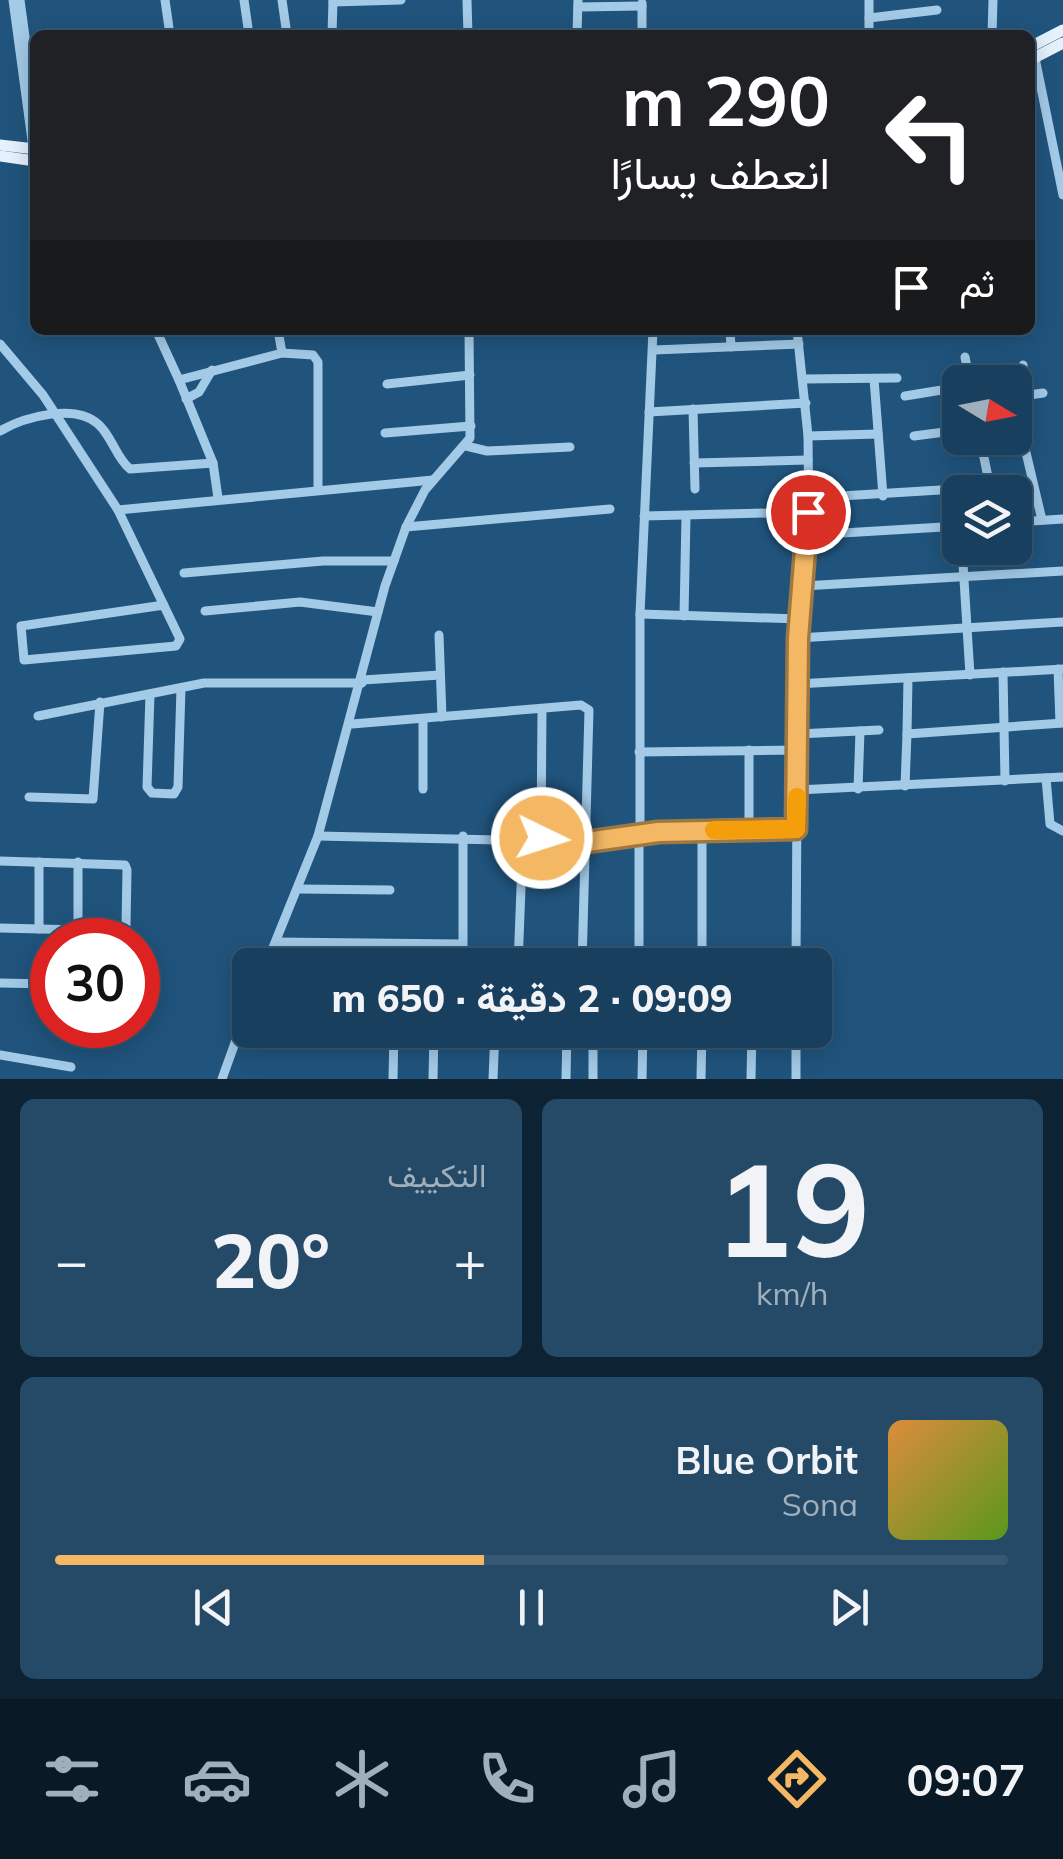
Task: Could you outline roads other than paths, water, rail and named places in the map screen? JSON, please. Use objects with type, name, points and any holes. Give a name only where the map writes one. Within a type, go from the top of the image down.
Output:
[{"type":"main road","points":[[1035,53],[1063,30]]},
{"type":"main road","points":[[1035,54],[1063,42]]},
{"type":"main road","points":[[0,145],[30,151]]},
{"type":"main road","points":[[0,156],[30,152]]},
{"type":"street","points":[[17,0],[30,79]]},
{"type":"street","points":[[17,0],[30,116]]},
{"type":"street","points":[[165,0],[169,30]]},
{"type":"street","points":[[244,0],[248,30]]},
{"type":"street","points":[[282,0],[285,30]]},
{"type":"street","points":[[332,30],[332,1],[401,0]]},
{"type":"street","points":[[467,0],[468,30]]},
{"type":"street","points":[[868,0],[869,30]]},
{"type":"street","points":[[992,30],[993,0]]},
{"type":"street","points":[[577,30],[578,3],[642,3],[642,30]]},
{"type":"street","points":[[868,18],[937,10]]},
{"type":"street","points":[[1035,67],[1063,195]]},
{"type":"street","points":[[158,335],[213,463],[218,498]]},
{"type":"street","points":[[279,335],[282,353]]},
{"type":"street","points":[[273,948],[318,836],[352,724],[378,612],[406,527],[432,480],[466,446],[471,426],[469,335]]},
{"type":"street","points":[[639,948],[640,614],[653,335]]},
{"type":"street","points":[[730,335],[731,347]]},
{"type":"street","points":[[796,948],[798,638],[809,534],[808,436],[798,335]]},
{"type":"street","points":[[0,344],[4,357],[53,414],[118,510],[164,605],[180,639],[176,646],[24,660],[21,626],[164,605]]},
{"type":"street","points":[[654,350],[799,344]]},
{"type":"street","points":[[179,380],[282,353],[313,356],[318,362],[318,489]]},
{"type":"street","points":[[965,357],[967,365]]},
{"type":"street","points":[[186,399],[199,392],[212,370]]},
{"type":"street","points":[[387,384],[470,375]]},
{"type":"street","points":[[804,380],[897,378]]},
{"type":"street","points":[[874,379],[883,496]]},
{"type":"street","points":[[905,396],[942,390]]},
{"type":"street","points":[[1032,394],[1043,392]]},
{"type":"street","points":[[649,412],[806,403]]},
{"type":"street","points":[[693,409],[695,489]]},
{"type":"street","points":[[0,431],[53,414],[89,418],[102,426],[130,470],[213,463]]},
{"type":"street","points":[[385,433],[471,426]]},
{"type":"street","points":[[914,436],[942,432]]},
{"type":"street","points":[[808,436],[878,434]]},
{"type":"street","points":[[466,446],[487,452],[570,447]]},
{"type":"street","points":[[1027,455],[1042,520]]},
{"type":"street","points":[[694,462],[808,460]]},
{"type":"street","points":[[118,510],[432,480]]},
{"type":"street","points":[[808,498],[942,493]]},
{"type":"street","points":[[406,527],[610,509]]},
{"type":"street","points":[[644,516],[808,512]]},
{"type":"street","points":[[684,616],[686,516]]},
{"type":"street","points":[[1032,521],[1063,519]]},
{"type":"street","points":[[809,534],[942,527]]},
{"type":"street","points":[[184,573],[324,561],[394,561]]},
{"type":"street","points":[[963,565],[970,674]]},
{"type":"street","points":[[803,586],[1063,571]]},
{"type":"street","points":[[205,612],[314,602],[378,612]]},
{"type":"street","points":[[640,614],[799,619]]},
{"type":"street","points":[[798,638],[1063,622]]},
{"type":"street","points":[[440,635],[442,717]]},
{"type":"street","points":[[797,684],[1061,669],[1062,723],[907,734]]},
{"type":"street","points":[[1003,672],[1006,781]]},
{"type":"street","points":[[38,716],[220,682],[362,681],[440,675]]},
{"type":"street","points":[[905,786],[908,678]]},
{"type":"street","points":[[150,694],[147,788],[152,793],[174,794],[178,787],[181,688]]},
{"type":"street","points":[[29,797],[92,799],[100,702]]},
{"type":"street","points":[[352,724],[581,705],[589,710],[583,948]]},
{"type":"street","points":[[542,709],[542,838]]},
{"type":"street","points":[[423,719],[423,789]]},
{"type":"street","points":[[798,734],[879,730]]},
{"type":"street","points":[[858,789],[860,731]]},
{"type":"street","points":[[749,750],[749,829]]},
{"type":"street","points":[[639,752],[797,750]]},
{"type":"street","points":[[798,790],[1063,776]]},
{"type":"street","points":[[1046,778],[1050,824],[1063,831]]},
{"type":"street","points":[[318,836],[464,836],[587,842],[702,830],[796,829]]},
{"type":"street","points":[[702,830],[702,948]]},
{"type":"street","points":[[462,948],[464,836]]},
{"type":"street","points":[[519,948],[522,838]]},
{"type":"street","points":[[0,861],[127,866],[126,918]]},
{"type":"street","points":[[39,862],[39,918]]},
{"type":"street","points":[[78,862],[78,918]]},
{"type":"street","points":[[298,889],[390,890]]},
{"type":"street","points":[[0,928],[30,929]]},
{"type":"street","points":[[276,942],[461,944]]},
{"type":"street","points":[[0,983],[30,984]]},
{"type":"street","points":[[222,1079],[233,1048]]},
{"type":"street","points":[[393,1079],[394,1048]]},
{"type":"street","points":[[433,1079],[434,1048]]},
{"type":"street","points":[[493,1079],[494,1048]]},
{"type":"street","points":[[566,1079],[567,1048]]},
{"type":"street","points":[[592,1079],[593,1048]]},
{"type":"street","points":[[642,1079],[643,1048]]},
{"type":"street","points":[[701,1079],[702,1048]]},
{"type":"street","points":[[751,1079],[752,1048]]},
{"type":"street","points":[[796,1048],[796,1079]]},
{"type":"street","points":[[0,1055],[70,1067]]}]
